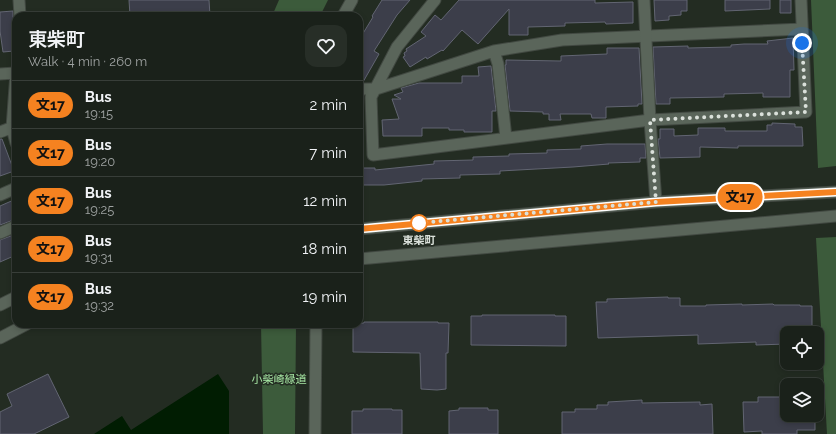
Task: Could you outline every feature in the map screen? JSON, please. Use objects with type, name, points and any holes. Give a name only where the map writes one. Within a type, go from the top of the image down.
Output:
[{"type":"street","points":[[19,0],[20,12]]},
{"type":"street","points":[[345,12],[352,0]]},
{"type":"street","points":[[435,0],[397,47],[371,97],[373,154],[650,120],[806,112],[801,0]]},
{"type":"street","points":[[644,0],[656,202]]},
{"type":"street","points":[[363,89],[376,89],[494,51],[562,40],[802,29]]},
{"type":"street","points":[[494,51],[498,64],[506,138]]},
{"type":"street","points":[[0,74],[12,73]]},
{"type":"street","points":[[0,132],[12,128]]},
{"type":"street","points":[[0,195],[12,190]]},
{"type":"street","points":[[363,229],[656,202],[836,192]]},
{"type":"street","points":[[363,259],[836,216]]},
{"type":"street","points":[[0,233],[12,228]]},
{"type":"street","points":[[0,304],[12,299]]},
{"type":"street","points":[[0,338],[20,328]]},
{"type":"street","points":[[315,434],[316,328]]},
{"type":"green space","points":[[279,0],[328,0],[322,12],[274,12]]},
{"type":"green space","points":[[811,0],[836,0],[836,166],[818,168]]},
{"type":"green space","points":[[836,237],[836,434],[827,434],[823,370],[824,326],[821,326],[816,238]]},
{"type":"green space","name":"小柴崎緑道","points":[[261,328],[296,328],[295,434],[263,434]]},
{"type":"shaded area","points":[[218,374],[229,391],[229,434],[94,434],[122,416],[131,430]]},
{"type":"building","points":[[129,0],[209,0],[210,12],[130,12]]},
{"type":"building","points":[[382,0],[410,0],[397,15],[374,51],[379,54],[363,82],[363,33],[373,17],[372,16]]},
{"type":"building","points":[[459,0],[595,0],[595,3],[633,2],[633,23],[565,23],[565,26],[528,27],[528,35],[509,35],[509,9],[478,44],[462,30],[443,51],[442,50],[427,59],[426,57],[410,67],[403,57],[405,56],[404,53],[407,51],[406,49],[426,36],[421,32],[435,15],[441,20]]},
{"type":"building","points":[[654,0],[687,0],[687,11],[681,11],[681,15],[669,16],[669,20],[655,21]]},
{"type":"building","points":[[725,0],[770,0],[770,9],[725,11]]},
{"type":"building","points":[[780,0],[791,0],[791,13],[780,13]]},
{"type":"building","points":[[13,11],[12,51],[3,52],[0,31],[0,12]]},
{"type":"building","points":[[793,38],[794,70],[790,70],[790,97],[763,97],[763,93],[724,94],[724,97],[670,98],[670,104],[656,104],[653,47],[731,47],[731,45],[768,44],[767,41]]},
{"type":"building","points":[[607,48],[639,48],[642,104],[638,104],[638,106],[606,107],[606,118],[592,118],[591,114],[560,114],[561,120],[549,120],[549,114],[543,114],[543,112],[510,111],[505,65],[506,60],[561,61],[561,56],[607,54]]},
{"type":"building","points":[[491,66],[496,111],[492,111],[492,132],[464,132],[464,130],[449,130],[449,128],[422,128],[422,136],[383,136],[382,120],[399,119],[392,99],[401,99],[394,95],[403,92],[401,88],[419,83],[462,83],[462,76],[479,76],[478,67]]},
{"type":"building","points":[[772,123],[795,124],[795,127],[802,127],[803,146],[738,146],[738,148],[700,147],[700,157],[660,158],[658,139],[660,139],[660,129],[674,129],[674,136],[698,135],[698,128],[725,128],[725,131],[767,131],[767,125],[772,125]]},
{"type":"building","points":[[0,139],[2,139],[12,166],[12,172],[0,176]]},
{"type":"building","points":[[645,144],[646,158],[640,158],[640,162],[500,171],[500,174],[460,175],[460,178],[422,179],[422,181],[384,185],[363,185],[363,168],[375,168],[375,170],[434,164],[434,161],[473,160],[473,157],[547,153],[547,150],[581,149],[581,146]]},
{"type":"building","points":[[12,201],[12,220],[0,225],[0,206]]},
{"type":"building","points":[[12,236],[12,257],[0,262],[0,240]]},
{"type":"building","points":[[680,298],[680,306],[773,304],[812,306],[812,326],[780,326],[780,344],[756,345],[756,342],[698,344],[698,335],[598,338],[596,302],[607,302],[607,299]]},
{"type":"building","points":[[471,316],[566,316],[566,346],[471,345]]},
{"type":"building","points":[[364,323],[449,323],[448,353],[446,353],[446,389],[421,389],[420,353],[353,352],[353,328],[363,328]]},
{"type":"building","points":[[48,374],[69,417],[34,434],[0,434],[0,412],[12,406],[7,394]]},
{"type":"building","points":[[758,397],[780,397],[780,422],[815,422],[815,430],[797,430],[797,434],[762,434],[762,431],[744,432],[743,402],[758,402]]},
{"type":"building","points":[[642,400],[642,403],[700,402],[700,405],[712,404],[713,434],[562,434],[562,412],[575,412],[575,409],[597,409],[597,405],[608,405],[608,402]]},
{"type":"building","points":[[459,408],[488,408],[488,410],[498,410],[498,434],[449,434],[449,411],[459,410]]},
{"type":"building","points":[[363,409],[402,410],[402,434],[352,434],[352,411],[363,411]]},
{"type":"bus line","name":"文17","points":[[363,229],[656,202],[836,192]]},
{"type":"place","name":"東柴町","points":[[419,223]]},
{"type":"route","points":[[419,223],[656,202],[650,120],[806,112],[802,43]]}]
